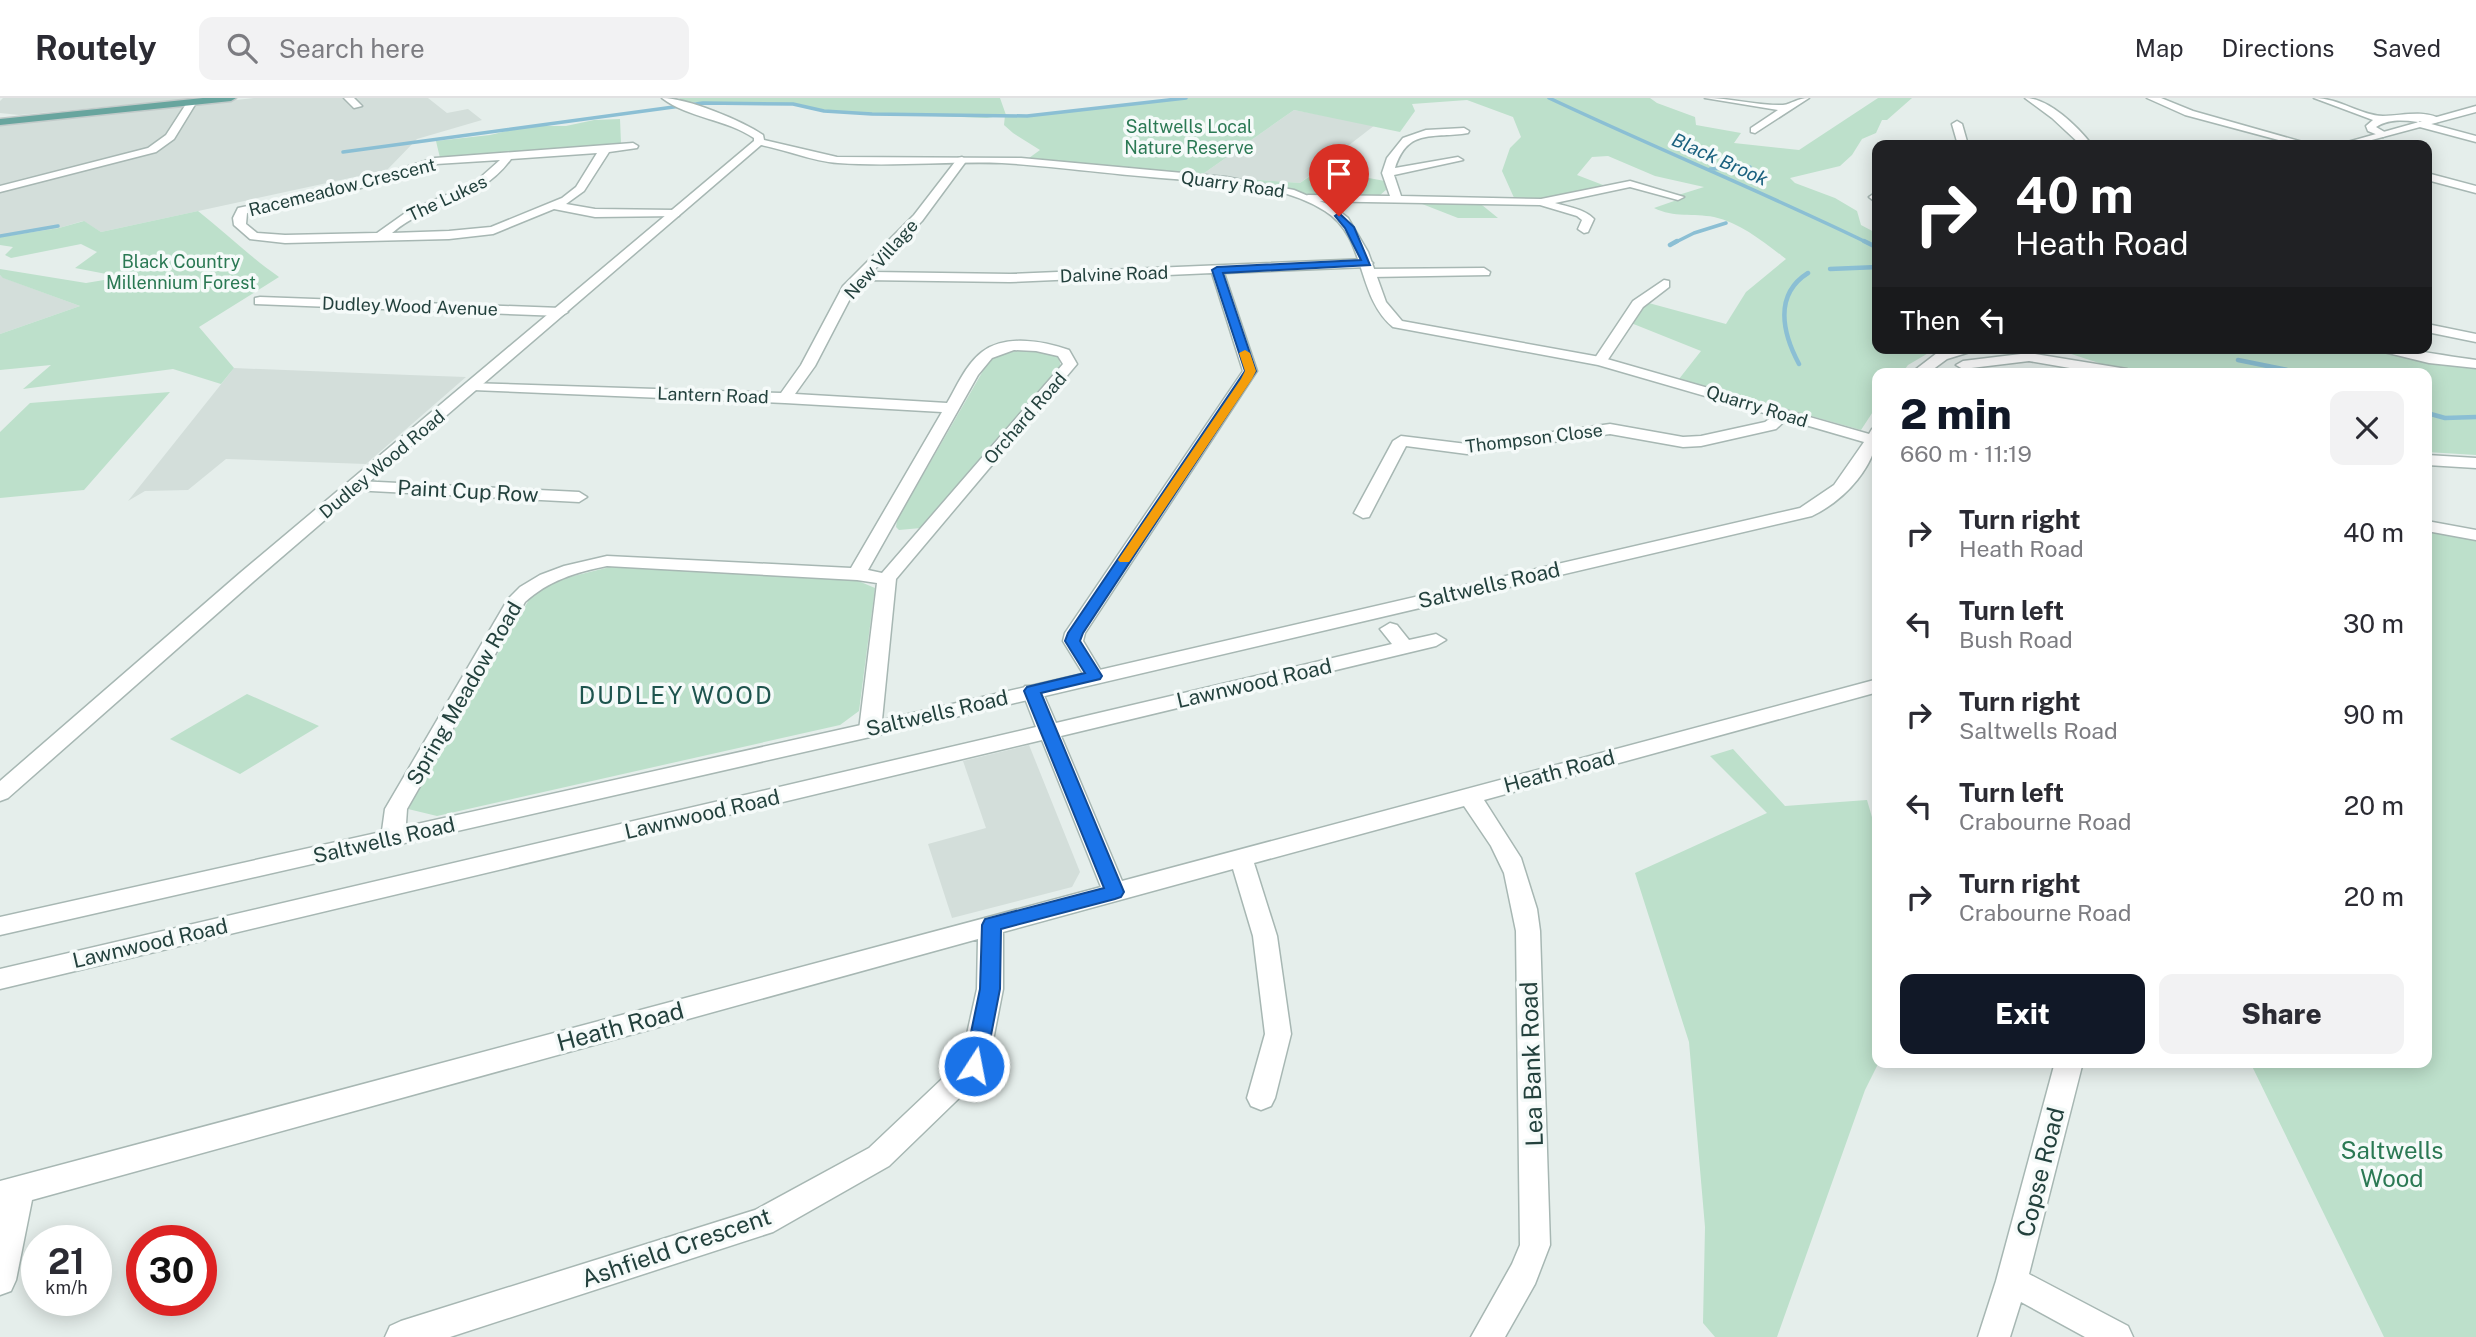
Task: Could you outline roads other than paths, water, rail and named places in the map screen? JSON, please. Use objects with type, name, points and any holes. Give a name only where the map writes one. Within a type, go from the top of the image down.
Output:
[{"type":"main road","points":[[0,122],[231,98]]},
{"type":"street","points":[[349,98],[357,106]]},
{"type":"street","points":[[1710,98],[1787,108]]},
{"type":"street","points":[[1755,130],[1804,98]]},
{"type":"street","points":[[2030,98],[2056,116],[2082,140]]},
{"type":"street","points":[[2151,98],[2189,113],[2289,140]]},
{"type":"street","points":[[2319,98],[2382,120]]},
{"type":"street","name":"Quarry Road","points":[[672,101],[743,126],[758,139],[832,160],[1030,162],[1237,182],[1282,190],[1308,198],[1333,211],[1345,221],[1368,268],[1382,311],[1398,324],[1600,361],[1784,414],[1872,435]]},
{"type":"street","points":[[0,188],[152,150],[170,137],[191,103]]},
{"type":"street","points":[[2361,140],[2476,109]]},
{"type":"street","points":[[2383,134],[2371,129],[2374,123],[2413,117],[2437,120]]},
{"type":"street","points":[[1957,124],[1962,140]]},
{"type":"street","points":[[2420,124],[2476,139]]},
{"type":"street","points":[[1396,198],[1388,173],[1403,141],[1410,135],[1464,131]]},
{"type":"street","name":"Dudley Wood Road","points":[[0,793],[247,577],[358,486],[675,214],[758,139]]},
{"type":"street","name":"Racemeadow Crescent","points":[[605,149],[580,189],[566,200],[493,230],[449,234],[271,239],[254,236],[240,225],[242,210],[344,190],[435,161],[633,146]]},
{"type":"street","name":"The Lukes","points":[[381,236],[409,215],[483,185],[498,172],[508,156]]},
{"type":"street","name":"New Village","points":[[785,398],[808,366],[848,289],[918,218],[961,160]]},
{"type":"street","points":[[1388,173],[1458,160]]},
{"type":"street","points":[[2432,177],[2476,190]]},
{"type":"street","points":[[1308,198],[1541,202],[1630,184],[1678,197]]},
{"type":"street","points":[[1541,202],[1581,214],[1588,219],[1584,229]]},
{"type":"street","points":[[552,205],[595,213],[675,214]]},
{"type":"street","name":"Dalvine Road","points":[[862,276],[1010,278],[1217,270],[1368,268],[1484,272]]},
{"type":"street","points":[[1094,676],[1073,641],[1075,633],[1250,371],[1217,270]]},
{"type":"street","points":[[1600,361],[1638,304],[1664,284]]},
{"type":"street","points":[[246,312],[274,293]]},
{"type":"street","name":"Dudley Wood Avenue","points":[[260,301],[561,312]]},
{"type":"street","points":[[2432,329],[2476,338]]},
{"type":"street","name":"Orchard Road","points":[[857,574],[883,533],[972,373],[988,354],[1022,346],[1038,346],[1055,349],[1068,358],[1070,364],[1056,382],[920,537],[887,579]]},
{"type":"street","points":[[1925,368],[1942,356],[1950,354]]},
{"type":"street","points":[[2409,354],[2476,364]]},
{"type":"street","points":[[1963,365],[2029,357],[2087,368]]},
{"type":"street","name":"Lantern Road","points":[[473,386],[785,398],[952,408]]},
{"type":"street","name":"Thompson Close","points":[[1363,513],[1401,441],[1467,449],[1609,429],[1683,442],[1701,442],[1770,426],[1784,414]]},
{"type":"street","name":"Saltwells Road","points":[[0,926],[870,730],[1806,512],[1819,507],[1837,494],[1872,441]]},
{"type":"street","points":[[2432,460],[2476,463]]},
{"type":"street","name":"Paint Cup Row","points":[[358,486],[579,497]]},
{"type":"street","points":[[2432,527],[2476,535]]},
{"type":"street","points":[[883,533],[920,537]]},
{"type":"street","name":"Spring Meadow Road","points":[[393,838],[396,809],[517,599],[527,589],[547,578],[580,566],[624,560],[857,574]]},
{"type":"street","points":[[857,574],[887,579],[870,730]]},
{"type":"street","points":[[1390,629],[1404,647]]},
{"type":"street","name":"Lawnwood Road","points":[[0,979],[1436,640]]},
{"type":"street","name":"Heath Road","points":[[10,1192],[1872,687]]},
{"type":"street","points":[[1032,691],[1115,892]]},
{"type":"street","name":"Lea Bank Road","points":[[1468,795],[1512,862],[1521,882],[1528,931],[1535,1245],[1524,1273],[1487,1337]]},
{"type":"street","points":[[1241,858],[1265,936],[1278,1034],[1261,1098]]},
{"type":"street","name":"Ashfield Crescent","points":[[401,1337],[762,1222],[879,1157],[974,1066],[990,989],[991,925]]},
{"type":"street","name":"Copse Road","points":[[1994,1337],[2012,1282],[2066,1068]]},
{"type":"street","points":[[0,1280],[10,1192]]},
{"type":"street","points":[[2012,1282],[2117,1337]]},
{"type":"waterway","points":[[343,152],[703,103],[793,104],[824,111],[872,114],[1027,116],[1186,98]]},
{"type":"waterway","name":"Black Brook","points":[[1549,98],[1868,243]]},
{"type":"waterway","points":[[1710,169],[1750,167]]},
{"type":"waterway","points":[[1674,243],[1694,233],[1726,223]]},
{"type":"waterway","points":[[0,236],[58,226]]},
{"type":"waterway","points":[[1670,245],[1677,241]]},
{"type":"waterway","name":"Black Brook","points":[[1864,241],[1868,243]]},
{"type":"waterway","name":"Black Brook","points":[[1868,243],[1872,245]]},
{"type":"waterway","points":[[1830,269],[1872,267]]},
{"type":"waterway","points":[[1799,364],[1789,340],[1784,316],[1790,292],[1808,273]]},
{"type":"waterway","name":"Black Brook","points":[[2238,360],[2277,368]]},
{"type":"waterway","name":"Black Brook","points":[[2432,414],[2445,418],[2476,417]]},
{"type":"district","name":"DUDLEY WOOD","points":[[676,695]]},
{"type":"park label","name":"Saltwells Local Nature Reserve","points":[[1189,136]]},
{"type":"park label","name":"Black Country Millennium Forest","points":[[181,271]]},
{"type":"park label","name":"Saltwells Wood","points":[[2392,1164]]}]
